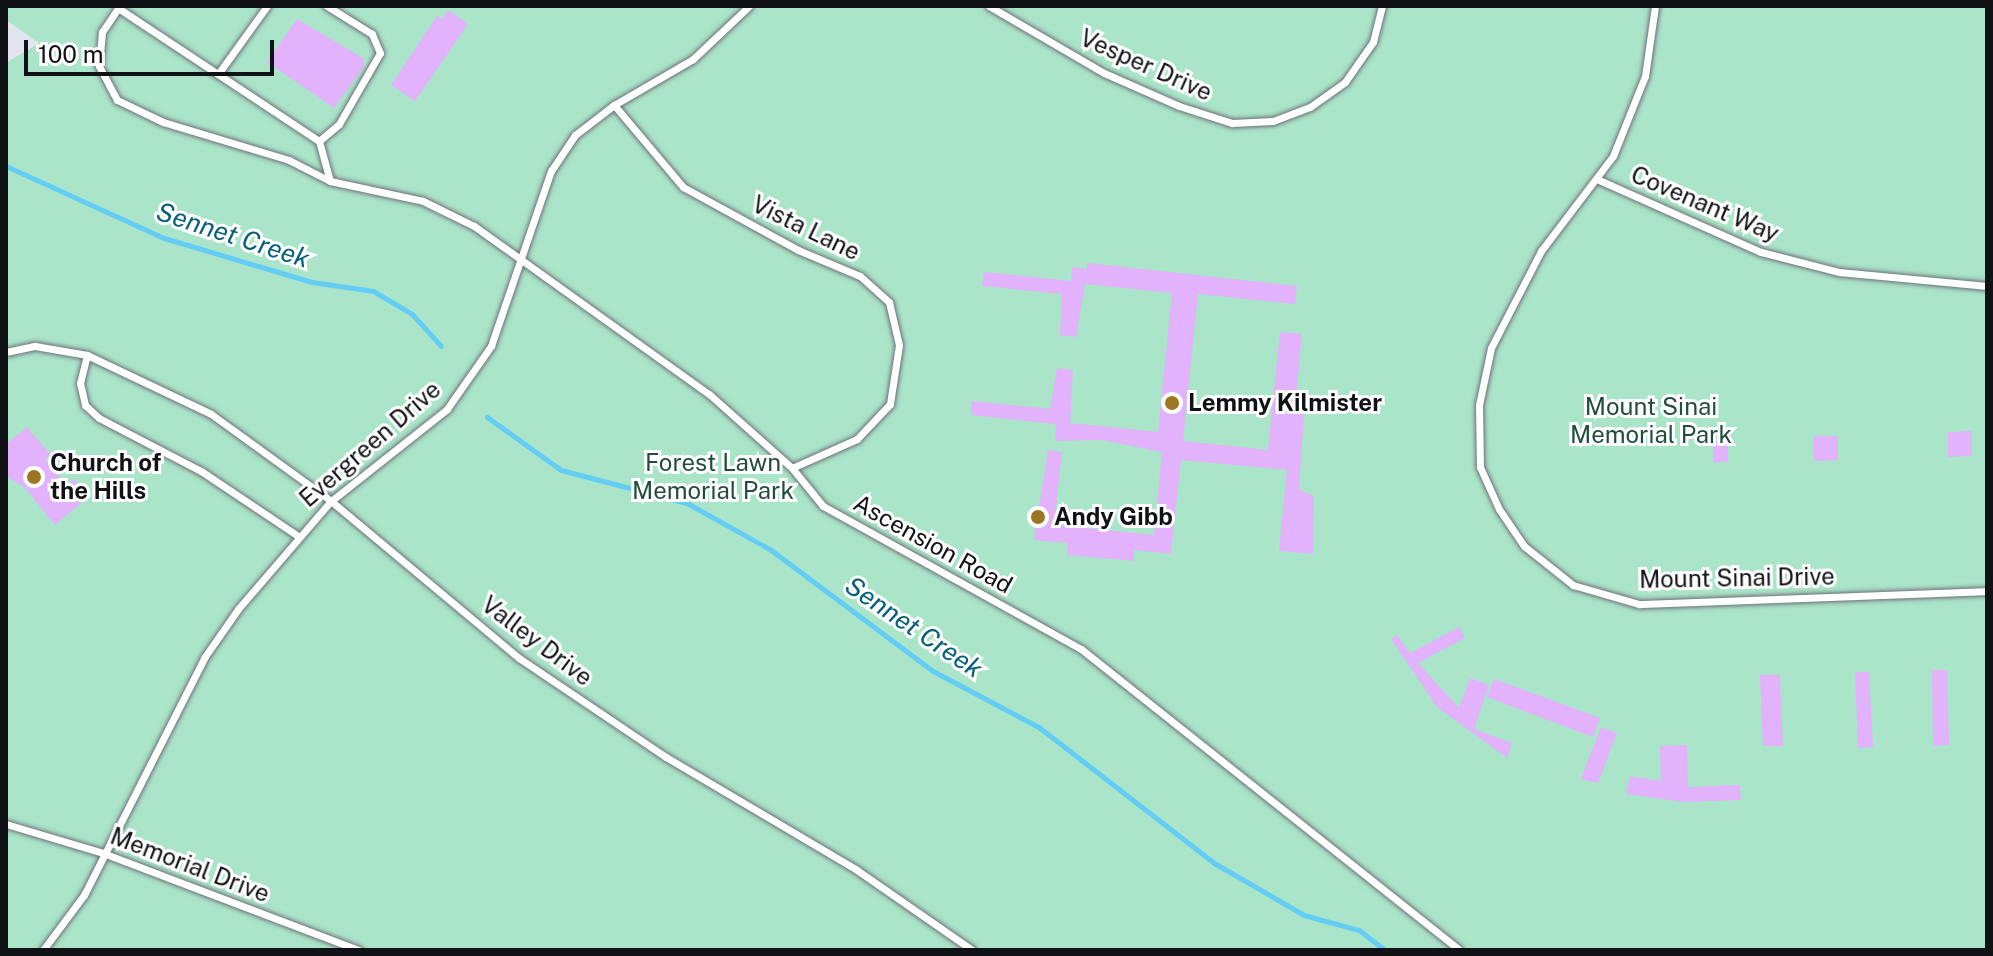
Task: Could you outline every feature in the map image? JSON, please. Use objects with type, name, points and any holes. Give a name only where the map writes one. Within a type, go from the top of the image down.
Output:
[{"type":"lane","points":[[267,6],[218,74],[319,141],[330,181]]},
{"type":"lane","points":[[319,141],[339,124],[380,53],[372,34],[327,6]]},
{"type":"lane","name":"Evergreen Drive","points":[[43,950],[84,895],[204,658],[298,536],[331,501],[447,409],[491,346],[551,171],[575,135],[614,105],[693,59],[749,6]]},
{"type":"lane","name":"Vesper Drive","points":[[989,6],[1104,73],[1179,106],[1232,123],[1273,121],[1310,107],[1345,82],[1373,42],[1382,6]]},
{"type":"lane","name":"Mount Sinai Drive","points":[[1655,6],[1645,76],[1599,180],[1541,251],[1514,297],[1491,348],[1479,405],[1480,467],[1499,509],[1524,546],[1573,585],[1639,604],[1987,591]]},
{"type":"lane","name":"Ascension Road","points":[[218,74],[118,8],[102,32],[99,66],[117,100],[163,122],[289,160],[330,181],[423,201],[474,226],[520,263],[709,394],[792,468],[823,506],[1081,649],[1459,950]]},
{"type":"lane","name":"Vista Lane","points":[[614,105],[683,187],[798,250],[860,276],[889,302],[899,345],[890,404],[857,439],[792,468]]},
{"type":"lane","name":"Covenant Way","points":[[1599,180],[1761,252],[1839,272],[1987,286]]},
{"type":"lane","name":"Valley Drive","points":[[6,352],[35,346],[87,355],[211,414],[331,501],[519,658],[666,757],[857,870],[972,950]]},
{"type":"lane","points":[[87,355],[80,383],[85,405],[99,418],[201,471],[298,536]]},
{"type":"lane","name":"Memorial Drive","points":[[6,824],[103,853],[359,950]]},
{"type":"green space","name":"Forest Lawn Memorial Park","points":[[6,6],[1987,6],[1987,950],[6,950],[6,63],[39,43],[6,20]]},
{"type":"building","points":[[448,10],[468,24],[415,101],[391,85],[437,16],[442,19]]},
{"type":"building","points":[[297,19],[363,58],[364,66],[334,108],[267,62]]},
{"type":"building","points":[[1087,263],[1297,286],[1295,304],[1198,294],[1183,441],[1268,450],[1280,332],[1302,334],[1296,397],[1305,398],[1299,490],[1314,496],[1313,554],[1279,551],[1287,470],[1181,460],[1171,554],[1134,550],[1134,561],[1067,555],[1068,543],[1034,540],[1048,450],[1062,452],[1054,525],[1154,535],[1162,452],[1102,440],[1055,441],[1056,424],[971,415],[972,401],[1050,409],[1057,368],[1073,370],[1070,423],[1158,432],[1172,293],[1085,284],[1076,337],[1060,335],[1062,294],[982,286],[984,272],[1071,281],[1072,267],[1087,269]]},
{"type":"building","name":"Church of the Hills","points":[[27,427],[51,455],[45,460],[67,485],[74,479],[85,492],[78,498],[82,502],[55,525],[25,488],[6,476],[6,444]]},
{"type":"building","points":[[1972,431],[1972,456],[1948,457],[1948,432]]},
{"type":"building","points":[[1813,436],[1838,436],[1838,460],[1814,461]]},
{"type":"building","points":[[1728,439],[1728,462],[1714,462],[1713,440]]},
{"type":"building","points":[[1459,627],[1465,638],[1418,663],[1459,708],[1470,678],[1489,685],[1474,729],[1512,743],[1507,758],[1437,707],[1391,639],[1397,635],[1410,653]]},
{"type":"building","points":[[1932,670],[1947,670],[1949,745],[1933,746]]},
{"type":"building","points":[[1855,672],[1869,672],[1873,747],[1858,748]]},
{"type":"building","points":[[1760,675],[1780,675],[1783,746],[1763,746]]},
{"type":"building","points":[[1494,679],[1600,718],[1593,737],[1487,697]]},
{"type":"building","points":[[1601,727],[1617,733],[1598,783],[1581,779]]},
{"type":"building","points":[[1687,745],[1688,787],[1740,785],[1741,800],[1684,802],[1626,794],[1630,776],[1661,781],[1660,746]]},
{"type":"waterway","name":"Sennet Creek","points":[[6,166],[164,238],[312,282],[373,291],[412,314],[441,346]]},
{"type":"waterway","name":"Sennet Creek","points":[[487,417],[561,470],[687,503],[771,550],[933,671],[1040,728],[1214,863],[1304,915],[1359,930],[1385,950]]},
{"type":"place","name":"Lemmy Kilmister","points":[[1172,403]]},
{"type":"place","name":"Church of the Hills","points":[[34,477]]},
{"type":"place","name":"Andy Gibb","points":[[1038,517]]},
{"type":"park label","name":"Mount Sinai Memorial Park","points":[[1651,421]]}]
